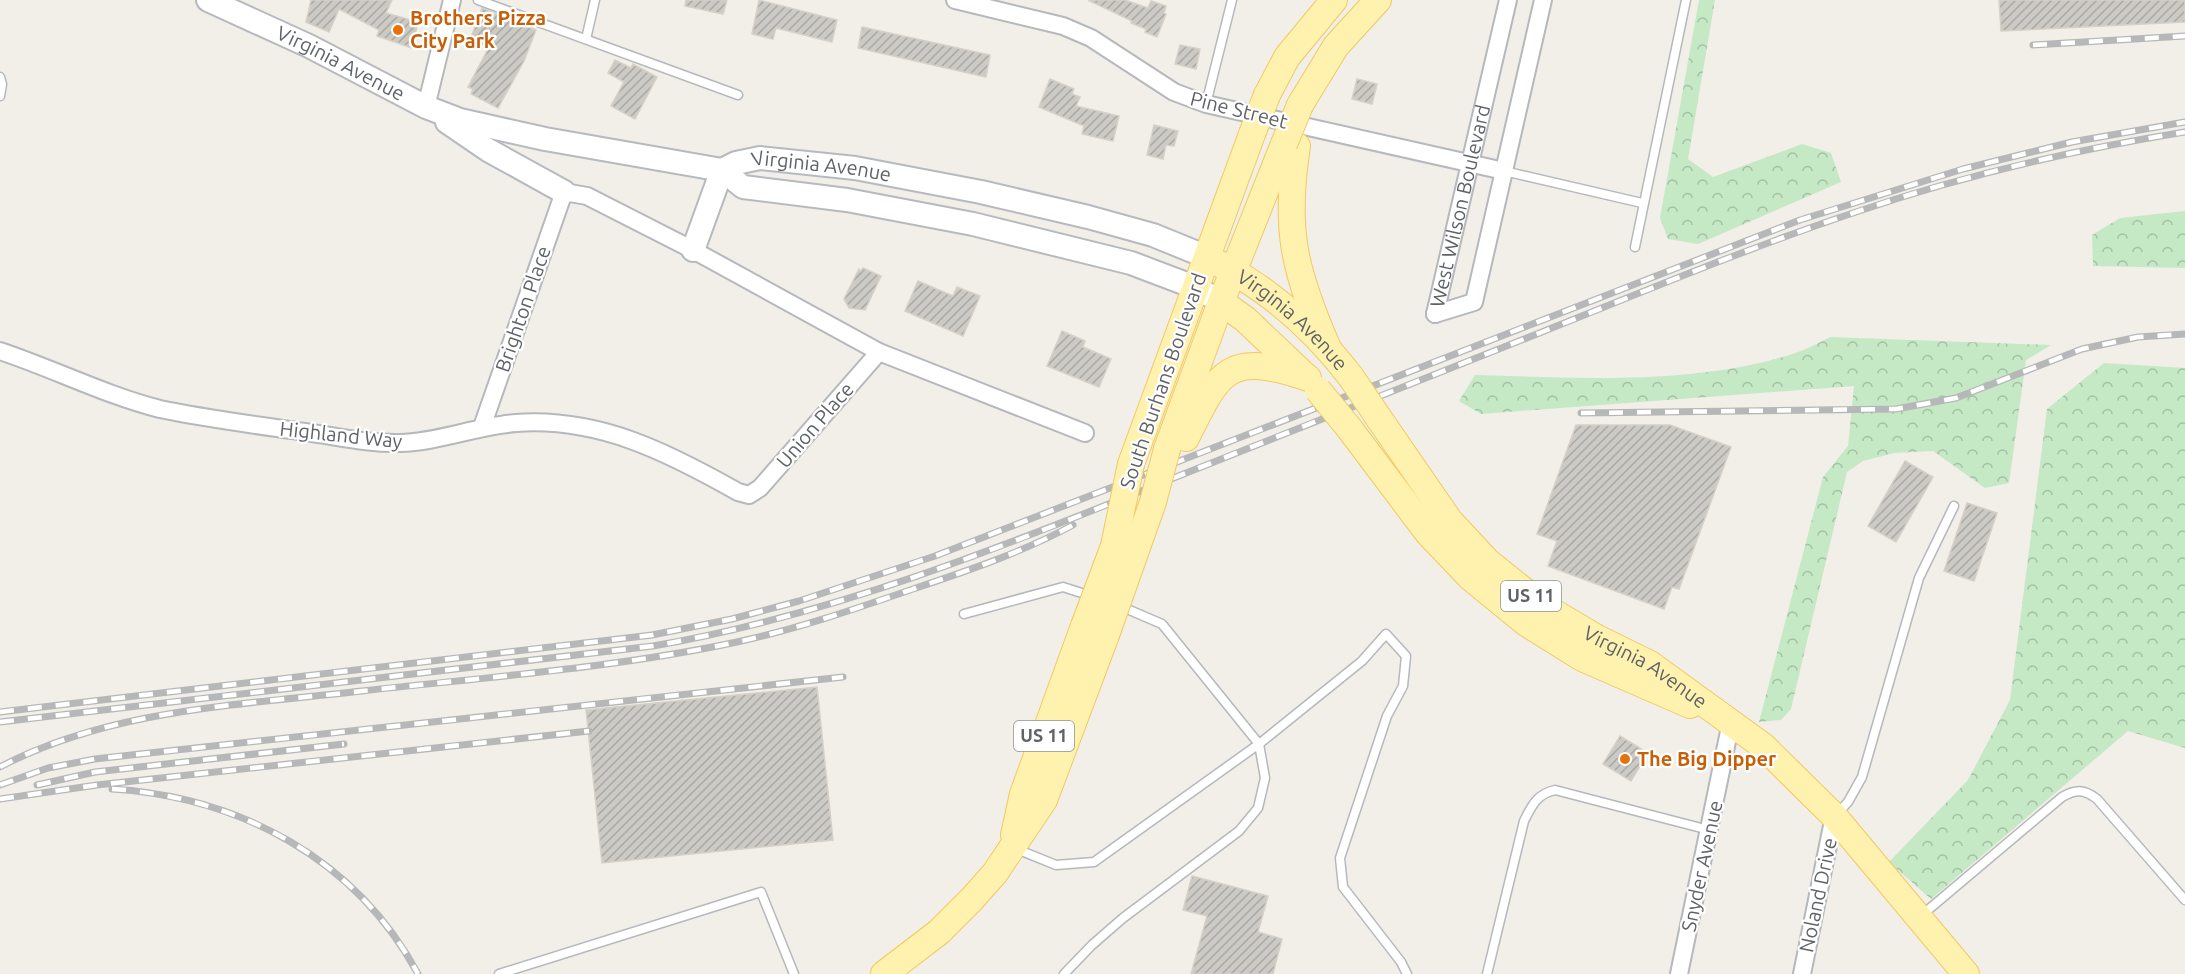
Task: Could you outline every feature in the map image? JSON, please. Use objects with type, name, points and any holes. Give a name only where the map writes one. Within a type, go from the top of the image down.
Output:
[{"type":"main road","name":"Virginia Avenue","points":[[208,0],[309,46],[426,107],[460,120],[501,130],[722,170],[743,187],[847,200],[973,224],[1131,263],[1197,288],[1245,319],[1313,384],[1428,533],[1472,578],[1526,623],[1582,658],[1731,722]]},
{"type":"main road","points":[[1207,257],[1267,95],[1287,57],[1334,0]]},
{"type":"main road","points":[[1221,302],[1291,145],[1317,74],[1336,46],[1378,0]]},
{"type":"main road","points":[[426,107],[488,150],[564,192]]},
{"type":"main road","points":[[1291,145],[1290,225],[1296,261],[1308,304],[1327,346]]},
{"type":"main road","name":"Virginia Avenue","points":[[722,170],[736,163],[760,158],[855,168],[981,192],[1153,235],[1207,257],[1235,272],[1298,317],[1327,346],[1351,377],[1449,520],[1488,562],[1543,606],[1597,638],[1650,664],[1731,722],[1784,765],[1834,816],[1966,974]]},
{"type":"main road","points":[[693,250],[722,170]]},
{"type":"main road","name":"South Burhans Boulevard","points":[[1095,630],[1131,464],[1207,257]]},
{"type":"main road","name":"South Burhans Boulevard","points":[[884,974],[939,932],[964,908],[994,873],[1011,847],[1023,794],[1153,502],[1175,447],[1221,302]]},
{"type":"main road","points":[[1175,447],[1210,388],[1232,370],[1248,367],[1274,367],[1313,384]]},
{"type":"street","points":[[426,107],[453,0]]},
{"type":"street","name":"Pine Street","points":[[955,0],[1064,26],[1091,38],[1174,92],[1206,104],[1504,171]]},
{"type":"street","name":"West Wilson Boulevard","points":[[1508,0],[1435,314],[1474,302],[1543,0]]},
{"type":"street","points":[[564,192],[587,196],[693,250],[879,352],[1085,433]]},
{"type":"street","name":"Brighton Place","points":[[482,427],[564,192]]},
{"type":"street","name":"Highland Way","points":[[0,351],[59,371],[127,400],[190,416],[398,443],[427,441],[482,427],[517,423],[556,423],[595,429],[652,446],[738,492],[749,495]]},
{"type":"street","name":"Union Place","points":[[749,495],[760,488],[879,352]]},
{"type":"street","name":"Snyder Avenue","points":[[1679,974],[1731,722]]},
{"type":"street","name":"Noland Drive","points":[[1802,974],[1834,816]]},
{"type":"lane","points":[[478,0],[738,95]]},
{"type":"lane","points":[[586,39],[595,0]]},
{"type":"lane","points":[[1206,104],[1232,0]]},
{"type":"lane","points":[[1635,247],[1642,203],[1686,0]]},
{"type":"lane","points":[[0,77],[2,84],[0,96]]},
{"type":"lane","points":[[1504,171],[1642,203]]},
{"type":"lane","points":[[1834,816],[1848,802],[1862,777],[1920,578],[1954,506]]},
{"type":"lane","points":[[964,614],[1063,587],[1136,610],[1162,624],[1259,744],[1265,778],[1258,808],[1239,831],[1123,918],[1064,974]]},
{"type":"lane","points":[[1011,847],[1056,864],[1094,862],[1259,744],[1362,661],[1386,634],[1406,656],[1403,686],[1388,716],[1340,858],[1343,887],[1401,962],[1407,974]]},
{"type":"lane","points":[[1487,974],[1524,821],[1534,801],[1544,793],[1555,790],[1709,830]]},
{"type":"lane","points":[[1919,917],[2062,797],[2074,790],[2087,791],[2097,799],[2185,900]]},
{"type":"lane","points":[[499,974],[761,892],[794,974]]},
{"type":"green space","points":[[1699,0],[1715,0],[1688,159],[1713,177],[1802,144],[1831,153],[1841,182],[1698,244],[1668,239],[1660,218]]},
{"type":"green space","points":[[2185,211],[2185,268],[2093,266],[2092,235],[2120,218]]},
{"type":"green space","points":[[1831,337],[2051,345],[2026,360],[2009,483],[1985,488],[1933,451],[1894,453],[1863,461],[1847,472],[1791,709],[1781,720],[1759,722],[1823,477],[1848,446],[1854,386],[1481,414],[1459,401],[1475,375],[1593,378],[1713,371],[1752,365],[1789,355]]},
{"type":"green space","points":[[2104,363],[2185,368],[2185,748],[2128,731],[1931,899],[1889,862],[1968,780],[2010,700],[2047,409]]},
{"type":"building","points":[[311,0],[392,0],[386,13],[418,22],[412,48],[377,36],[379,30],[339,9],[329,32],[306,22]]},
{"type":"building","points":[[686,0],[727,0],[723,14],[685,6]]},
{"type":"building","points":[[759,0],[837,20],[832,42],[776,28],[773,39],[752,34]]},
{"type":"building","points":[[1088,0],[1125,0],[1148,8],[1151,1],[1166,6],[1164,13],[1166,14],[1157,37],[1145,32],[1146,29],[1131,23],[1132,21]]},
{"type":"building","points":[[1999,0],[2185,0],[2185,22],[2001,31]]},
{"type":"building","points":[[482,8],[536,30],[524,61],[498,108],[471,94],[473,89],[468,87],[489,47],[470,40]]},
{"type":"building","points":[[862,27],[990,55],[986,77],[858,48]]},
{"type":"building","points":[[1180,45],[1200,49],[1196,69],[1175,64]]},
{"type":"building","points":[[615,60],[631,68],[633,64],[657,77],[635,119],[611,106],[624,82],[608,73]]},
{"type":"building","points":[[1050,79],[1074,89],[1072,94],[1080,97],[1076,106],[1119,116],[1113,141],[1082,134],[1084,126],[1039,107]]},
{"type":"building","points":[[1357,79],[1377,84],[1372,104],[1352,99]]},
{"type":"building","points":[[1154,125],[1178,131],[1174,146],[1166,145],[1163,159],[1147,155]]},
{"type":"building","points":[[863,268],[881,276],[865,310],[849,308],[844,299],[859,269],[861,271]]},
{"type":"building","points":[[918,281],[953,296],[957,287],[980,296],[963,336],[905,311]]},
{"type":"building","points":[[1062,331],[1085,341],[1083,347],[1111,359],[1099,387],[1047,366]]},
{"type":"building","points":[[1576,425],[1670,425],[1731,447],[1679,589],[1672,587],[1664,609],[1548,566],[1557,541],[1537,534]]},
{"type":"building","points":[[1905,461],[1933,477],[1896,542],[1868,526]]},
{"type":"building","points":[[1967,503],[1997,513],[1974,581],[1944,571]]},
{"type":"building","points":[[817,687],[833,840],[602,863],[586,710]]},
{"type":"building","name":"The Big Dipper","points":[[1620,736],[1648,753],[1631,781],[1603,764]]},
{"type":"building","points":[[1192,876],[1268,896],[1258,932],[1282,939],[1273,974],[1191,974],[1207,916],[1183,910]]},
{"type":"railway","points":[[2033,45],[2185,36]]},
{"type":"railway","points":[[0,712],[652,635],[732,619],[799,601],[935,556],[1800,220],[1963,169],[2072,142],[2185,122]]},
{"type":"railway","points":[[0,722],[653,646],[720,633],[786,616],[980,554],[1697,270],[1814,226],[1935,187],[2017,165],[2185,132]]},
{"type":"railway","points":[[1581,413],[1896,409],[1956,398],[2082,349],[2138,337],[2185,334]]},
{"type":"railway","points":[[0,767],[42,748],[86,733],[177,712],[597,665],[737,642],[826,618],[954,575],[1015,552],[1073,525]]},
{"type":"railway","points":[[0,785],[48,768],[95,759],[843,677]]},
{"type":"railway","points":[[0,799],[97,785],[589,731]]},
{"type":"railway","points":[[37,785],[95,772],[344,744]]},
{"type":"railway","points":[[112,789],[159,795],[205,805],[249,821],[290,841],[328,867],[362,898],[392,933],[418,974]]},
{"type":"place","name":"Brothers Pizza City Park","points":[[398,30]]},
{"type":"place","name":"The Big Dipper","points":[[1625,759]]}]
